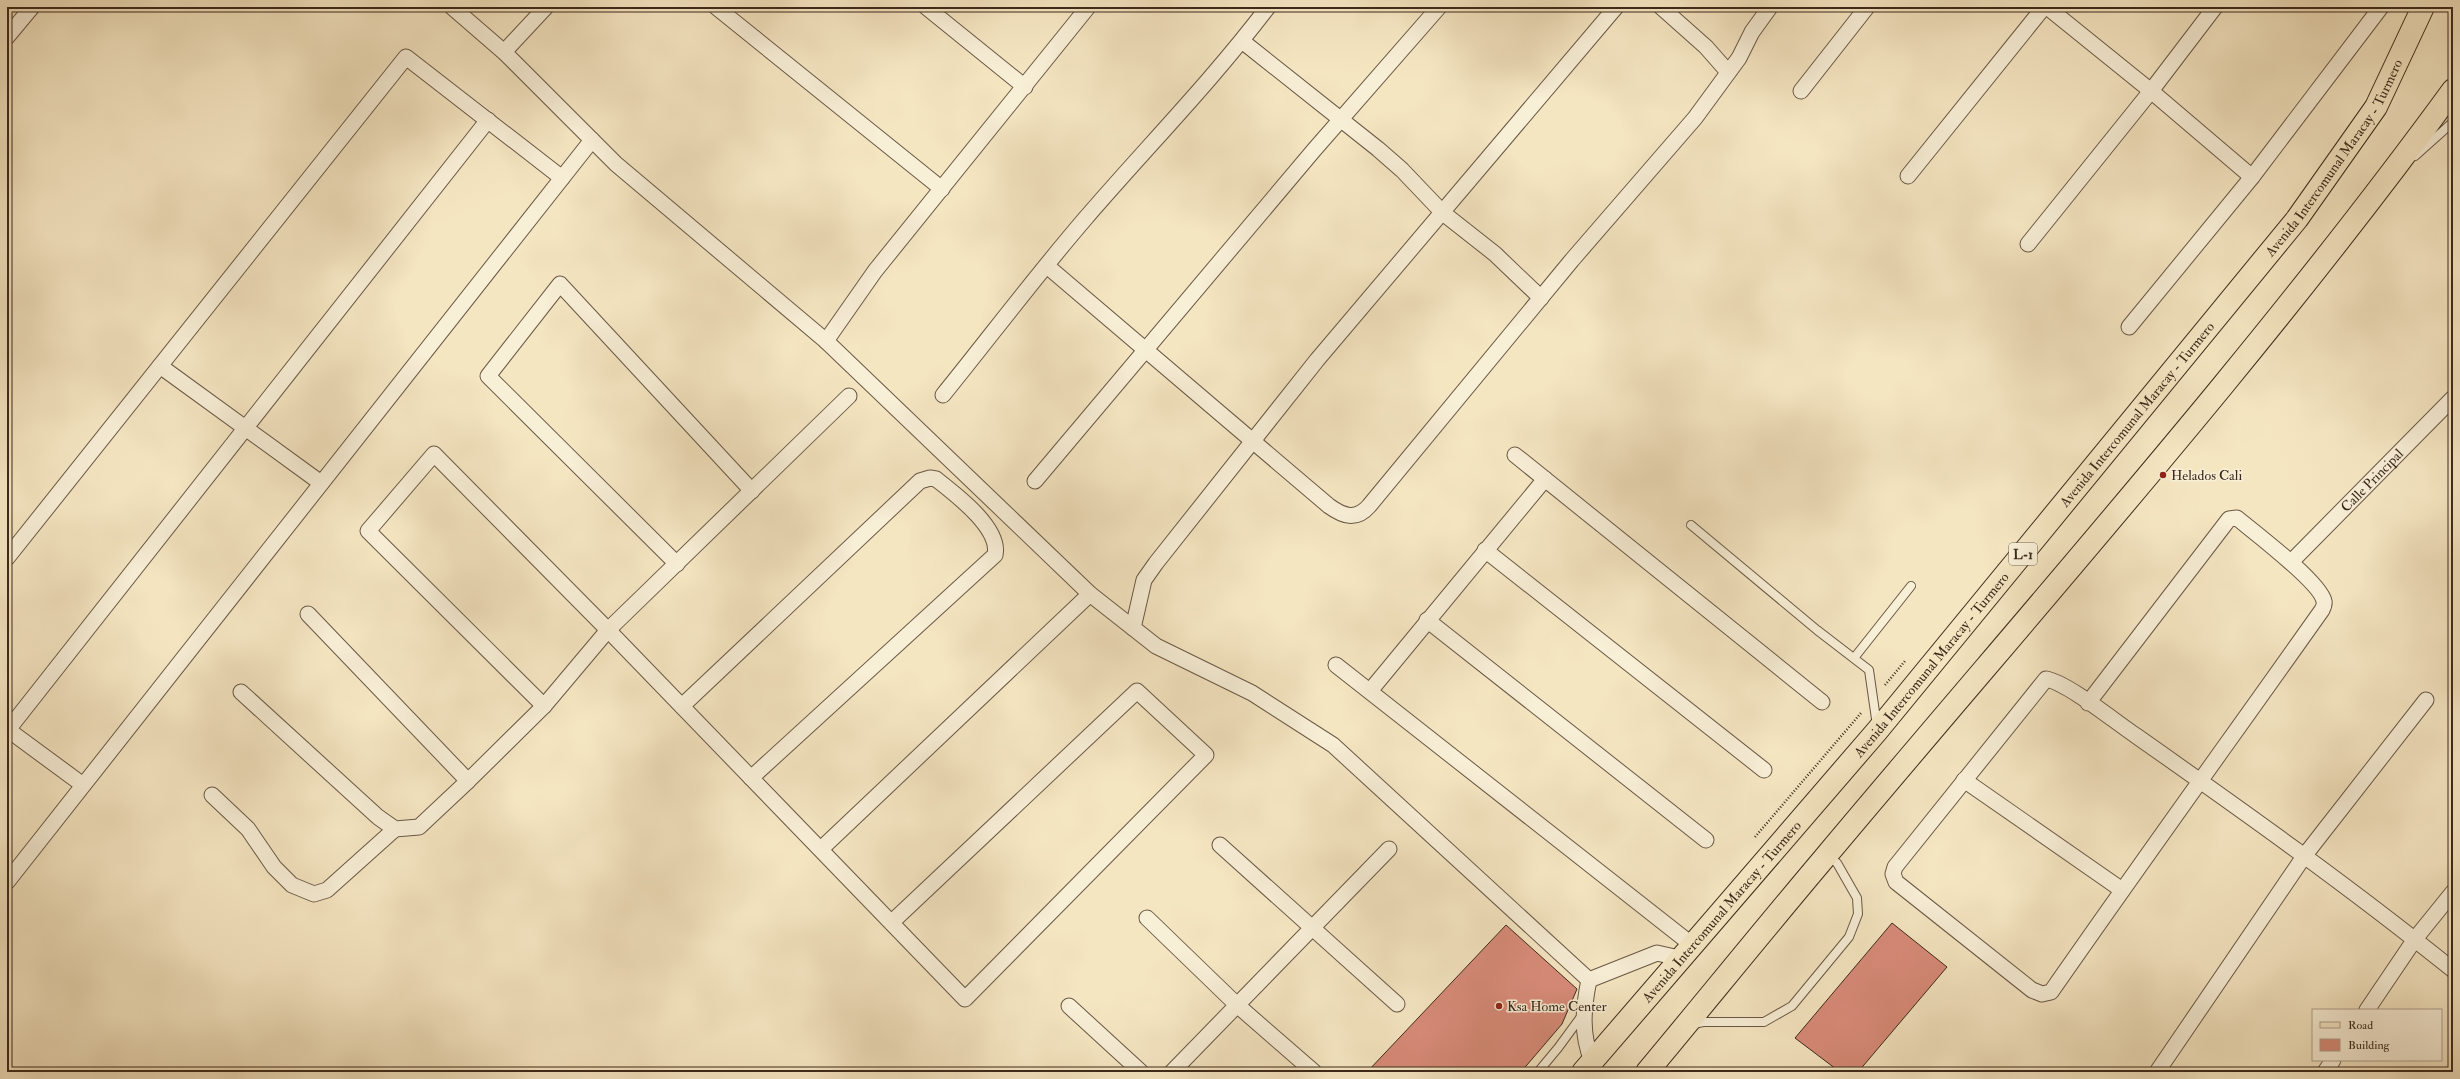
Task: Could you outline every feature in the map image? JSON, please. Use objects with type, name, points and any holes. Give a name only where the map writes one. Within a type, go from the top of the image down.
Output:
[{"type":"main road","name":"Avenida Intercomunal Maracay - Turmero","points":[[1587,1066],[1877,731],[2297,219],[2376,107],[2423,7]]},
{"type":"main road","points":[[1647,1072],[1826,855],[2133,496],[2387,180],[2453,90]]},
{"type":"street","points":[[7,37],[32,7]]},
{"type":"street","points":[[452,7],[504,52],[616,164],[826,341],[1090,594],[1156,646],[1252,693],[1333,745],[1589,980]]},
{"type":"street","points":[[504,52],[546,7]]},
{"type":"street","points":[[716,7],[942,189]]},
{"type":"street","points":[[926,7],[1025,87]]},
{"type":"street","points":[[826,341],[875,271],[1025,87],[1088,7]]},
{"type":"street","points":[[943,395],[1084,220],[1242,41],[1268,7]]},
{"type":"street","points":[[1035,481],[1340,120],[1439,7]]},
{"type":"street","points":[[1133,628],[1144,580],[1317,360],[1616,7]]},
{"type":"street","points":[[1661,7],[1706,47],[1728,72]]},
{"type":"street","points":[[1047,266],[1145,352],[1205,399],[1252,443],[1340,514],[1358,515],[1374,500],[1541,298],[1695,118],[1739,58],[1752,32],[1770,7]]},
{"type":"street","points":[[1801,91],[1867,7]]},
{"type":"street","points":[[1908,176],[2044,7]]},
{"type":"street","points":[[2047,7],[2152,91],[2252,178]]},
{"type":"street","points":[[2028,244],[2152,91],[2215,7]]},
{"type":"street","points":[[2128,327],[2252,178],[2381,7]]},
{"type":"street","points":[[1242,41],[1287,75],[1402,170],[1443,213],[1495,254],[1541,298]]},
{"type":"street","points":[[7,558],[406,57],[562,178]]},
{"type":"street","points":[[83,785],[7,730],[488,120]]},
{"type":"street","points":[[7,882],[592,140]]},
{"type":"street","points":[[677,564],[488,376],[560,284],[752,491]]},
{"type":"street","points":[[160,366],[321,483]]},
{"type":"street","points":[[212,795],[248,829],[274,867],[292,885],[314,894],[327,890],[338,882],[395,829],[419,827],[468,781],[544,706],[608,630],[849,396]]},
{"type":"street","name":"Calle Principal","points":[[2291,562],[2453,398]]},
{"type":"street","points":[[544,706],[368,531],[434,454],[608,630],[965,999],[1206,756],[1137,691],[892,922]]},
{"type":"street","points":[[1515,455],[1822,702]]},
{"type":"street","points":[[682,706],[920,481],[930,478],[936,479],[983,522],[994,537],[994,555],[751,778]]},
{"type":"street","points":[[1370,691],[1427,620],[1545,479]]},
{"type":"street","points":[[2088,703],[2229,519],[2236,518],[2291,562],[2322,595],[2325,603],[2322,610],[2200,781],[2122,890],[2051,992],[2042,994],[2032,990],[1896,882],[1892,874],[1895,867],[2046,679],[2055,681],[2088,703],[2200,781],[2305,855],[2453,970]]},
{"type":"street","points":[[1485,550],[1764,770]]},
{"type":"street","points":[[821,849],[1090,594]]},
{"type":"street","points":[[308,614],[468,781]]},
{"type":"street","points":[[1427,620],[1706,840]]},
{"type":"street","points":[[1336,665],[1370,691],[1685,951]]},
{"type":"street","points":[[240,692],[378,817],[395,829]]},
{"type":"street","points":[[2156,1072],[2305,855],[2426,700]]},
{"type":"street","points":[[1964,780],[2122,890]]},
{"type":"street","points":[[1220,845],[1397,1004]]},
{"type":"street","points":[[1172,1072],[1389,849]]},
{"type":"street","points":[[2368,1009],[2415,940],[2453,892]]},
{"type":"street","points":[[1147,918],[1238,1005],[1314,1072]]},
{"type":"street","points":[[1589,980],[1657,953],[1685,951]]},
{"type":"street","points":[[1587,1066],[1584,1038],[1584,1012],[1589,980]]},
{"type":"street","points":[[1069,1006],[1141,1072]]},
{"type":"street","points":[[2325,1072],[2332,1061]]},
{"type":"lane","points":[[2387,180],[2453,122]]},
{"type":"lane","points":[[1691,525],[1817,630],[1869,670],[1877,731]]},
{"type":"lane","points":[[1854,658],[1911,586]]},
{"type":"lane","points":[[1685,1026],[1703,1022],[1764,1022],[1792,1006],[1849,937],[1858,914],[1857,898],[1837,862],[1826,855]]},
{"type":"lane","points":[[1538,1072],[1558,1048],[1584,1012]]},
{"type":"path","points":[[1751,842],[1908,657]]},
{"type":"building","points":[[1892,923],[1947,967],[1858,1072],[1840,1072],[1795,1038]]},
{"type":"building","name":"Ksa Home Center","points":[[1506,925],[1577,989],[1562,1024],[1521,1072],[1367,1072]]},
{"type":"place","name":"Helados Cali","points":[[2163,475]]},
{"type":"place","name":"Ksa Home Center","points":[[1499,1006]]}]
